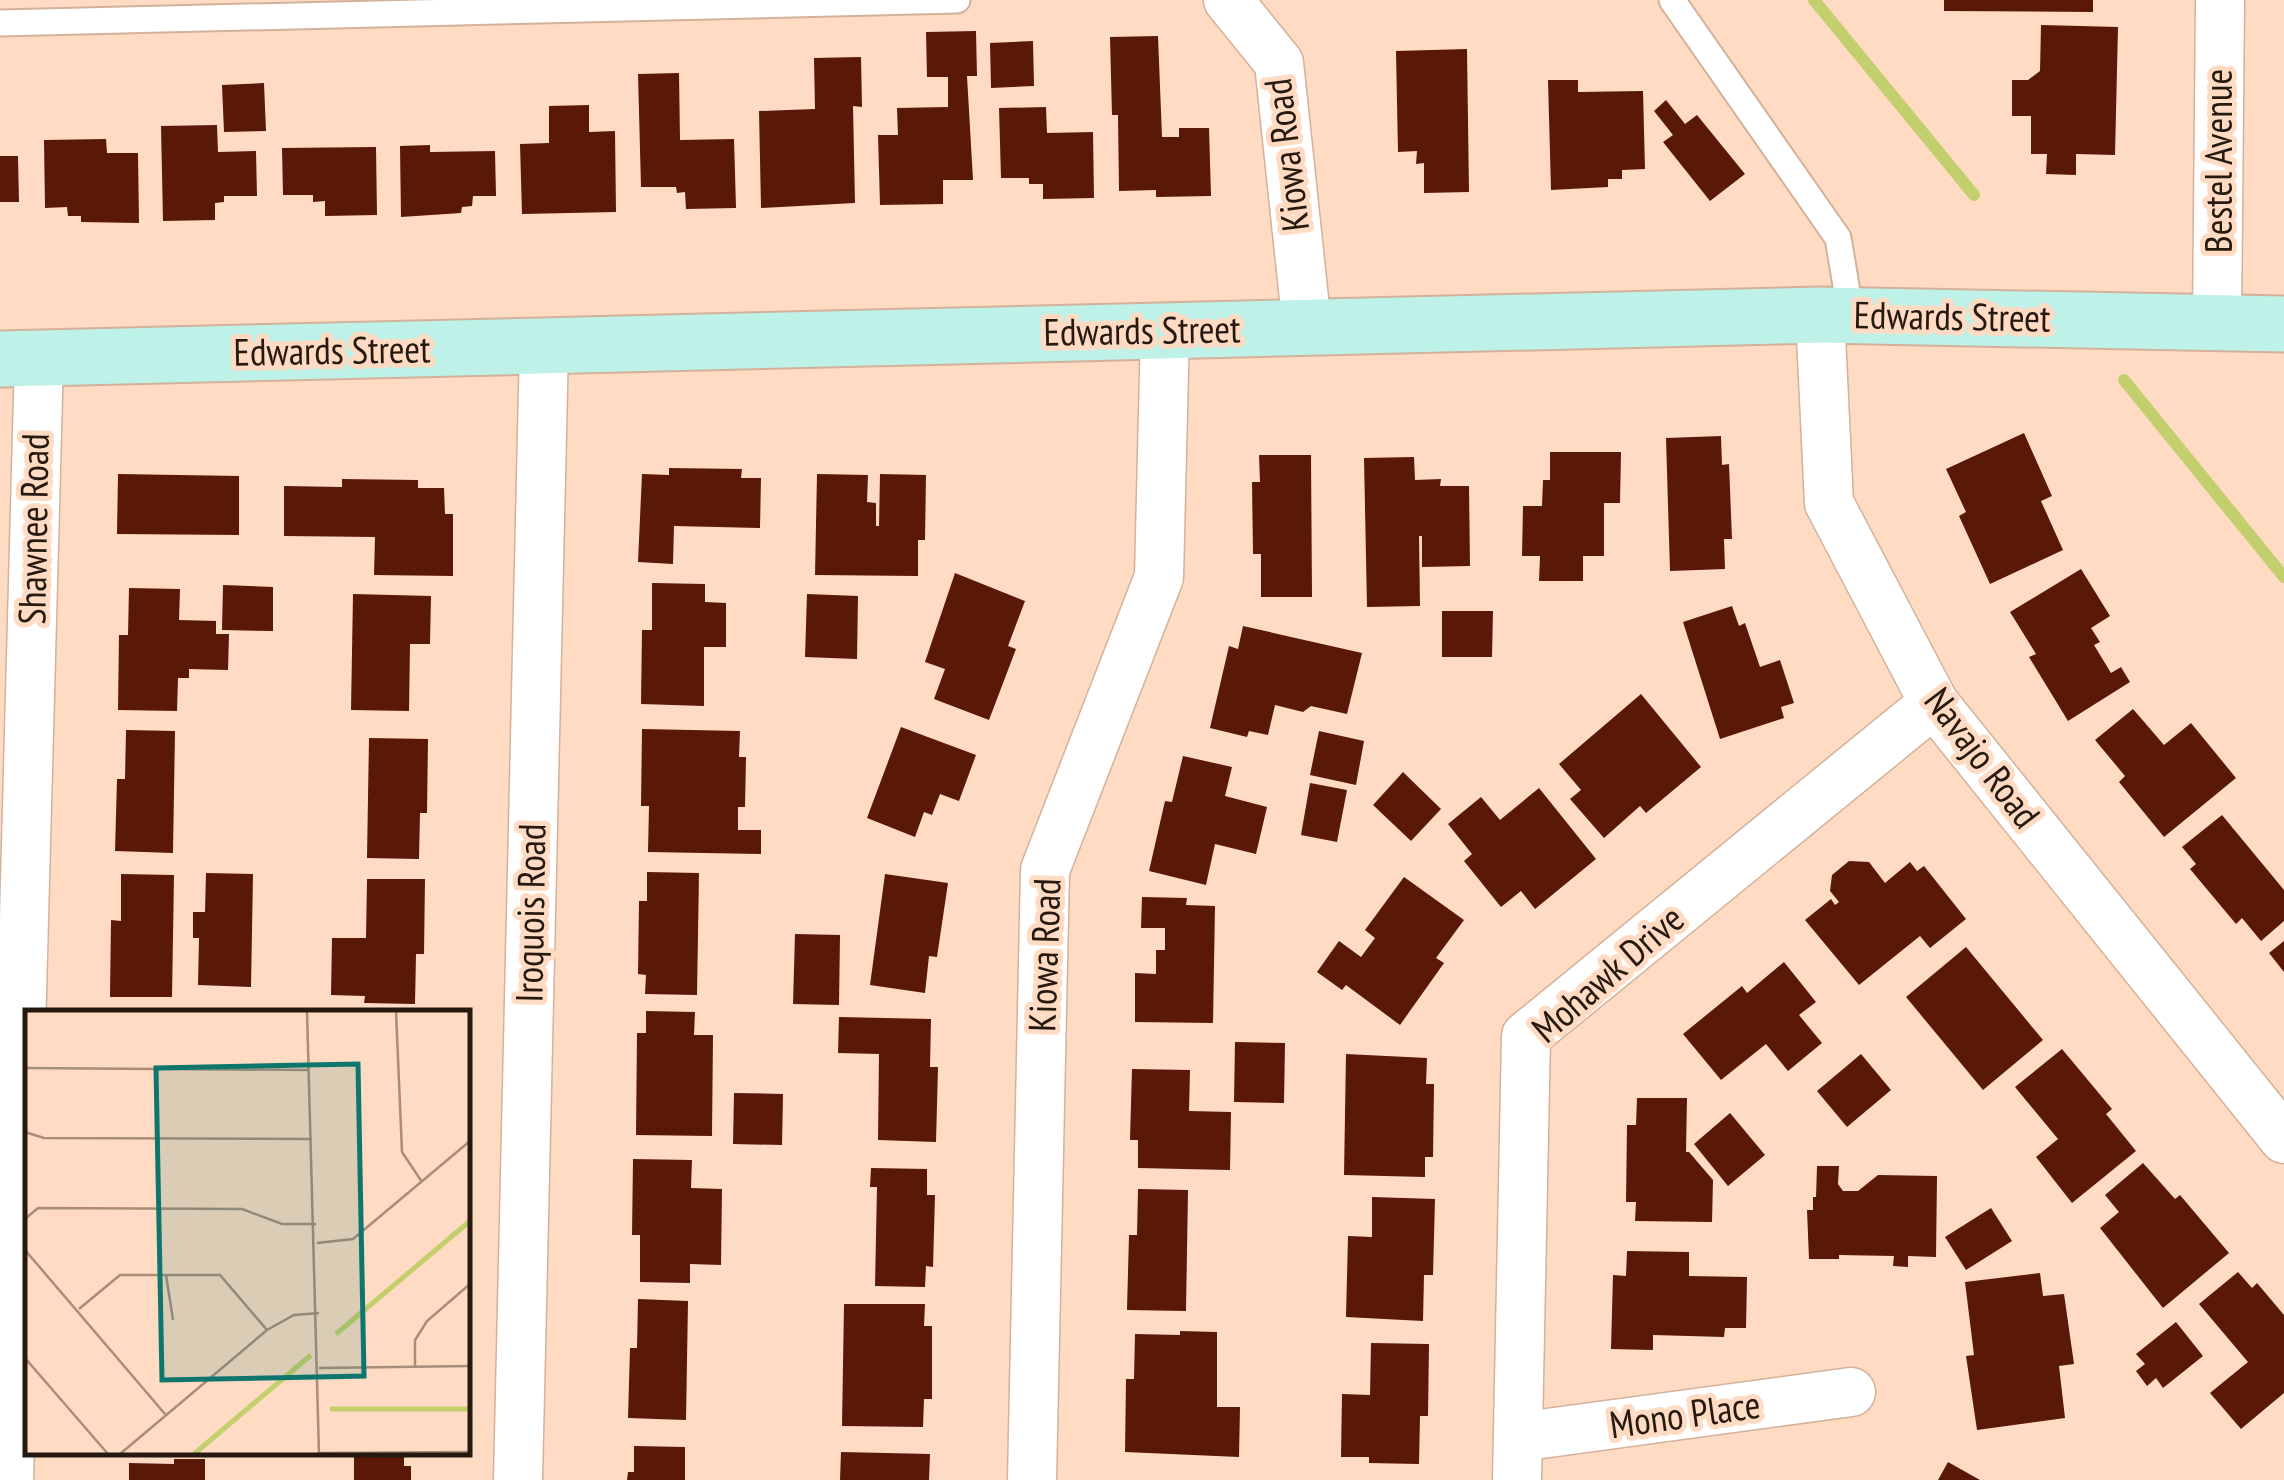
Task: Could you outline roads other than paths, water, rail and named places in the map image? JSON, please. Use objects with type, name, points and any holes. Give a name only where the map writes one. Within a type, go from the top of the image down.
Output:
[{"type":"street","name":"Kiowa Road","points":[[1228,0],[1278,63],[1306,327]]},
{"type":"street","name":"Bestel Avenue","points":[[2217,323],[2220,0]]},
{"type":"street","name":"Edwards Street","points":[[19,358],[1835,315],[2284,324]]},
{"type":"street","name":"Navajo Road","points":[[1835,315],[1828,504],[1934,703],[2284,1140]]},
{"type":"street","name":"Kiowa Road","points":[[1032,1480],[1045,870],[1159,577],[1166,330]]},
{"type":"street","name":"Iroquois Road","points":[[518,1480],[544,346]]},
{"type":"street","name":"Shawnee Road","points":[[10,1480],[19,358]]},
{"type":"street","name":"Mohawk Drive","points":[[1518,1459],[1526,1036],[1934,703]]},
{"type":"street","name":"Mono Place","points":[[1518,1459],[1852,1392]]},
{"type":"lane","points":[[0,23],[957,0]]},
{"type":"lane","points":[[1672,0],[1838,238],[1835,315]]},
{"type":"waterway","points":[[1814,0],[1974,195]]},
{"type":"waterway","points":[[2124,380],[2284,577]]}]
